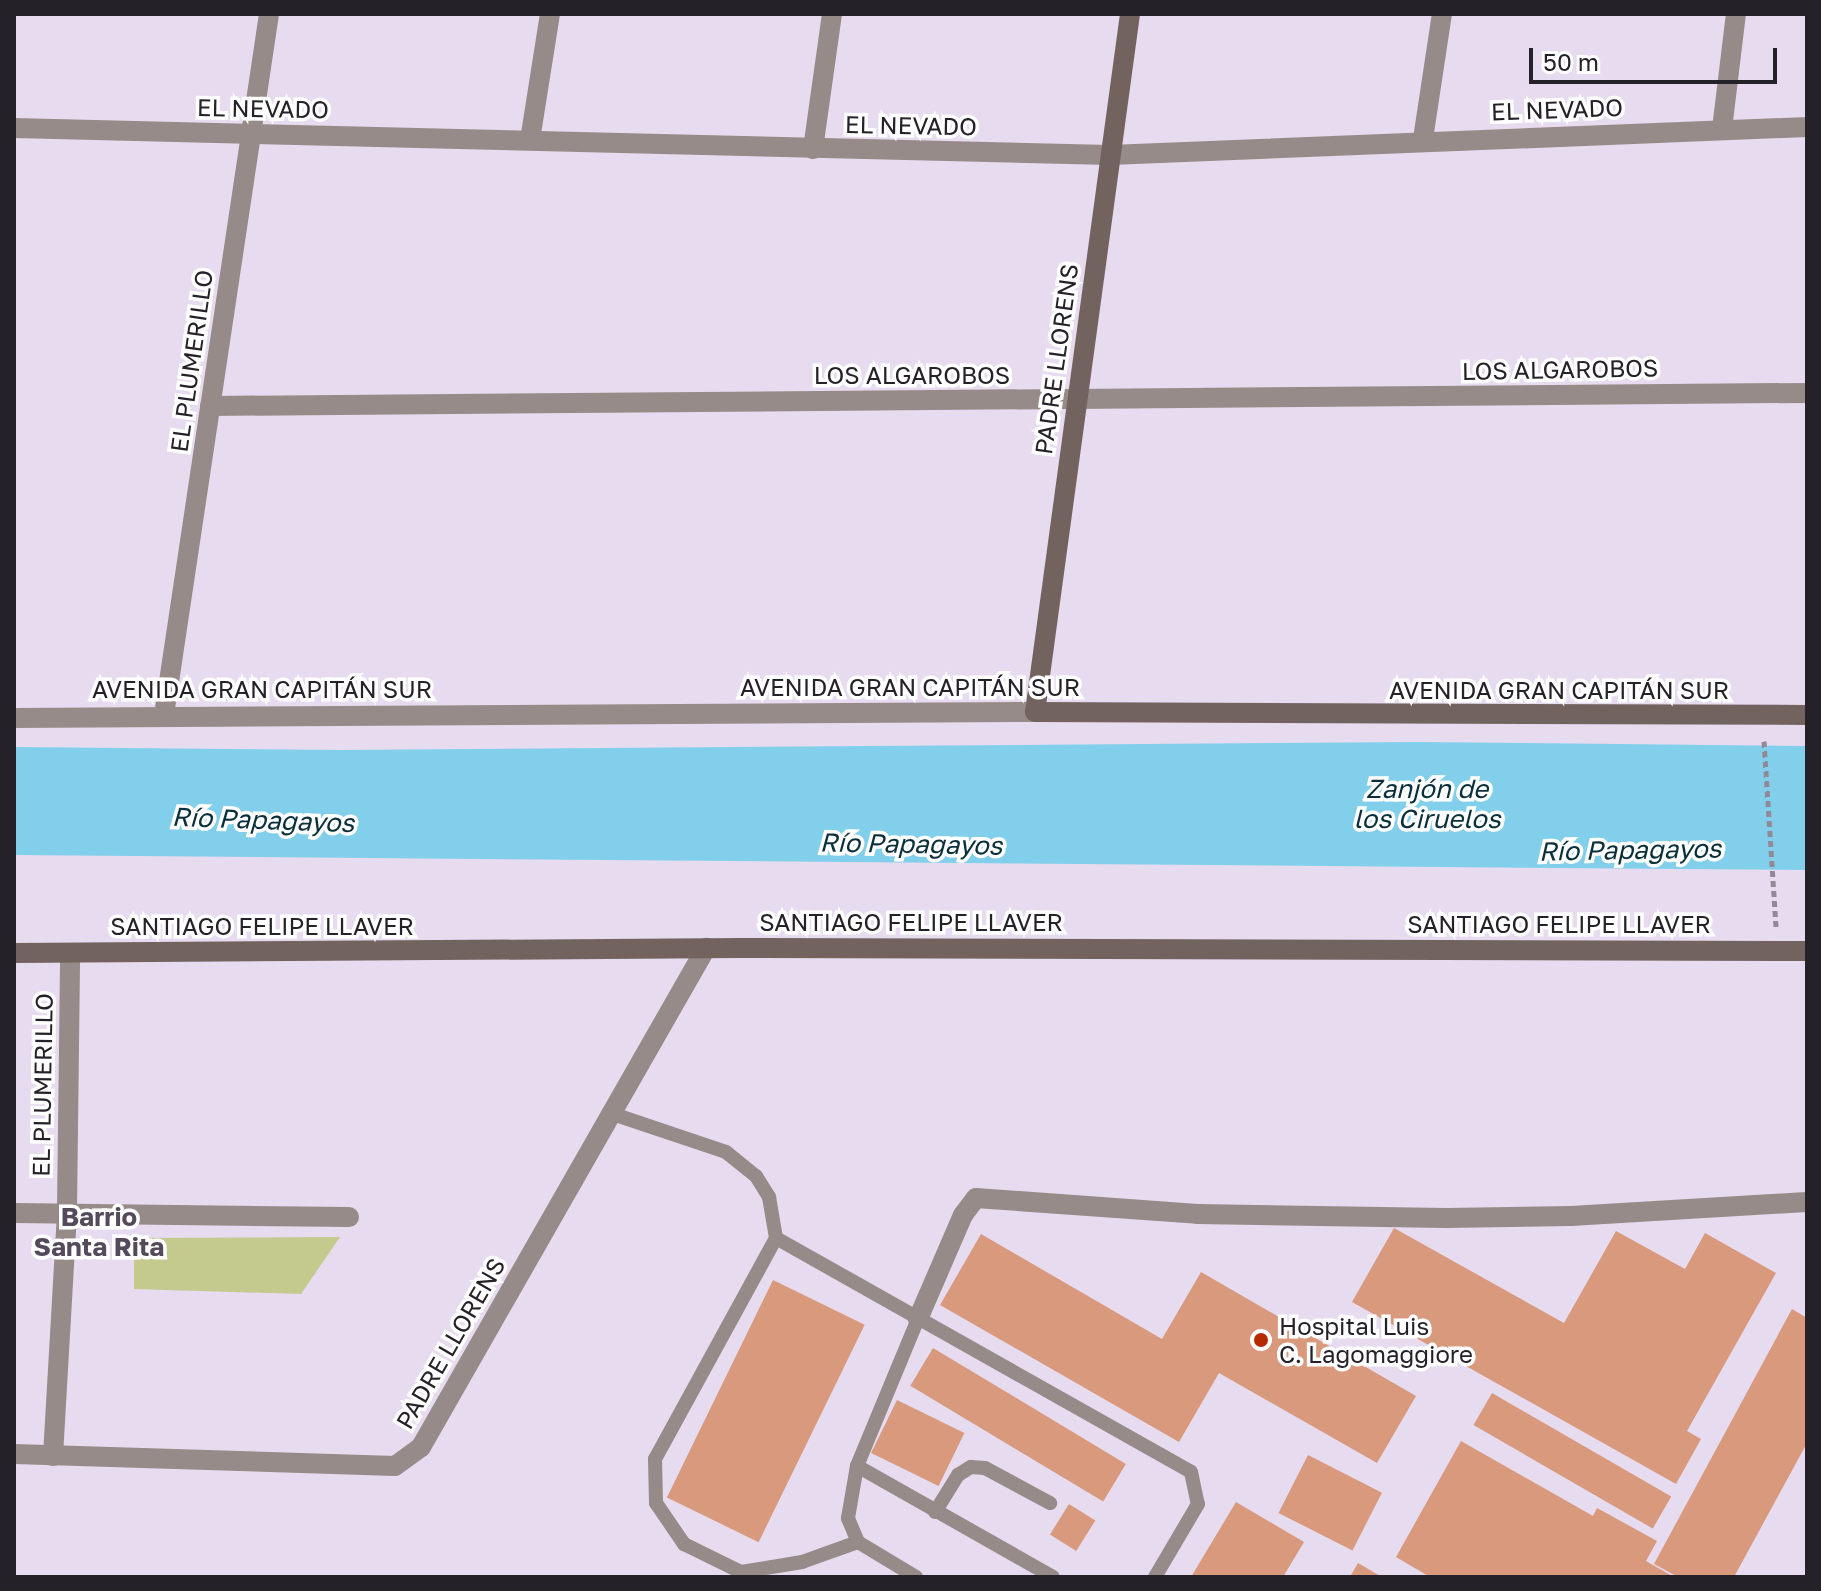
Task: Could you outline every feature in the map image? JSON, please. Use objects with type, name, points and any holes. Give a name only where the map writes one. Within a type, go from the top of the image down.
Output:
[{"type":"street","name":"EL PLUMERILLO","points":[[164,715],[269,14]]},
{"type":"street","points":[[530,140],[550,14]]},
{"type":"street","points":[[813,149],[832,14]]},
{"type":"street","name":"PADRE LLORENS","points":[[1035,712],[1130,14]]},
{"type":"street","points":[[1423,139],[1442,14]]},
{"type":"street","points":[[1722,129],[1736,14]]},
{"type":"street","name":"EL NEVADO","points":[[14,128],[1110,155],[1423,139],[1807,127]]},
{"type":"street","name":"LOS ALGAROBOS","points":[[210,406],[1807,393]]},
{"type":"street","name":"AVENIDA GRAN CAPITÁN SUR","points":[[14,718],[1035,712],[1807,715]]},
{"type":"street","name":"PADRE LLORENS","points":[[14,1454],[395,1466],[421,1447],[706,948]]},
{"type":"street","name":"SANTIAGO FELIPE LLAVER","points":[[14,953],[706,948],[1807,951]]},
{"type":"street","name":"EL PLUMERILLO","points":[[53,1456],[67,1210],[70,953]]},
{"type":"street","points":[[918,1319],[963,1215],[976,1198],[1197,1214],[1446,1218],[1571,1216],[1807,1202]]},
{"type":"street","points":[[14,1213],[67,1210],[349,1217]]},
{"type":"lane","points":[[613,1114],[726,1152],[756,1176],[769,1197],[776,1238],[655,1459],[656,1503],[684,1544],[741,1572],[802,1562],[858,1542]]},
{"type":"lane","points":[[776,1238],[1191,1472],[1198,1504],[1155,1577]]},
{"type":"lane","points":[[916,1577],[858,1542],[848,1518],[857,1466],[918,1319]]},
{"type":"lane","points":[[857,1466],[1053,1577]]},
{"type":"lane","points":[[935,1512],[958,1475],[971,1467],[985,1468],[1050,1503]]},
{"type":"path","points":[[1766,772],[1775,916]]},
{"type":"green space","points":[[340,1237],[301,1294],[134,1289],[134,1238]]},
{"type":"water","name":"Zanjón de los Ciruelos","points":[[1417,742],[1807,746],[1807,870],[14,855],[14,747],[342,750]]},
{"type":"building","points":[[1394,1228],[1564,1323],[1616,1231],[1685,1269],[1705,1233],[1776,1273],[1687,1431],[1701,1439],[1676,1484],[1352,1302]]},
{"type":"building","points":[[981,1234],[1162,1339],[1201,1272],[1416,1396],[1377,1463],[1219,1373],[1179,1442],[940,1305]]},
{"type":"building","points":[[773,1280],[865,1325],[759,1542],[667,1498]]},
{"type":"building","points":[[1792,1309],[1807,1318],[1807,1443],[1734,1577],[1678,1577],[1654,1564]]},
{"type":"building","points":[[933,1348],[1126,1464],[1103,1502],[910,1386]]},
{"type":"building","points":[[1492,1393],[1671,1496],[1653,1529],[1474,1425]]},
{"type":"building","points":[[897,1400],[964,1433],[939,1486],[871,1453]]},
{"type":"building","points":[[1461,1441],[1593,1516],[1597,1508],[1657,1541],[1646,1561],[1674,1577],[1430,1577],[1396,1557]]},
{"type":"building","points":[[1308,1455],[1382,1493],[1352,1551],[1278,1513]]},
{"type":"building","points":[[1236,1502],[1304,1542],[1283,1577],[1191,1577]]},
{"type":"building","points":[[1069,1504],[1095,1520],[1076,1551],[1050,1535]]},
{"type":"building","points":[[1358,1563],[1382,1577],[1350,1577]]},
{"type":"place","name":"Hospital Luis C. Lagomaggiore","points":[[1261,1340]]},
{"type":"district","name":"Barrio Santa Rita","points":[[99,1232]]},
{"type":"water label","name":"Río Papagayos","points":[[263,820]]},
{"type":"water label","name":"Río Papagayos","points":[[911,844]]},
{"type":"water label","name":"Río Papagayos","points":[[1630,850]]}]
